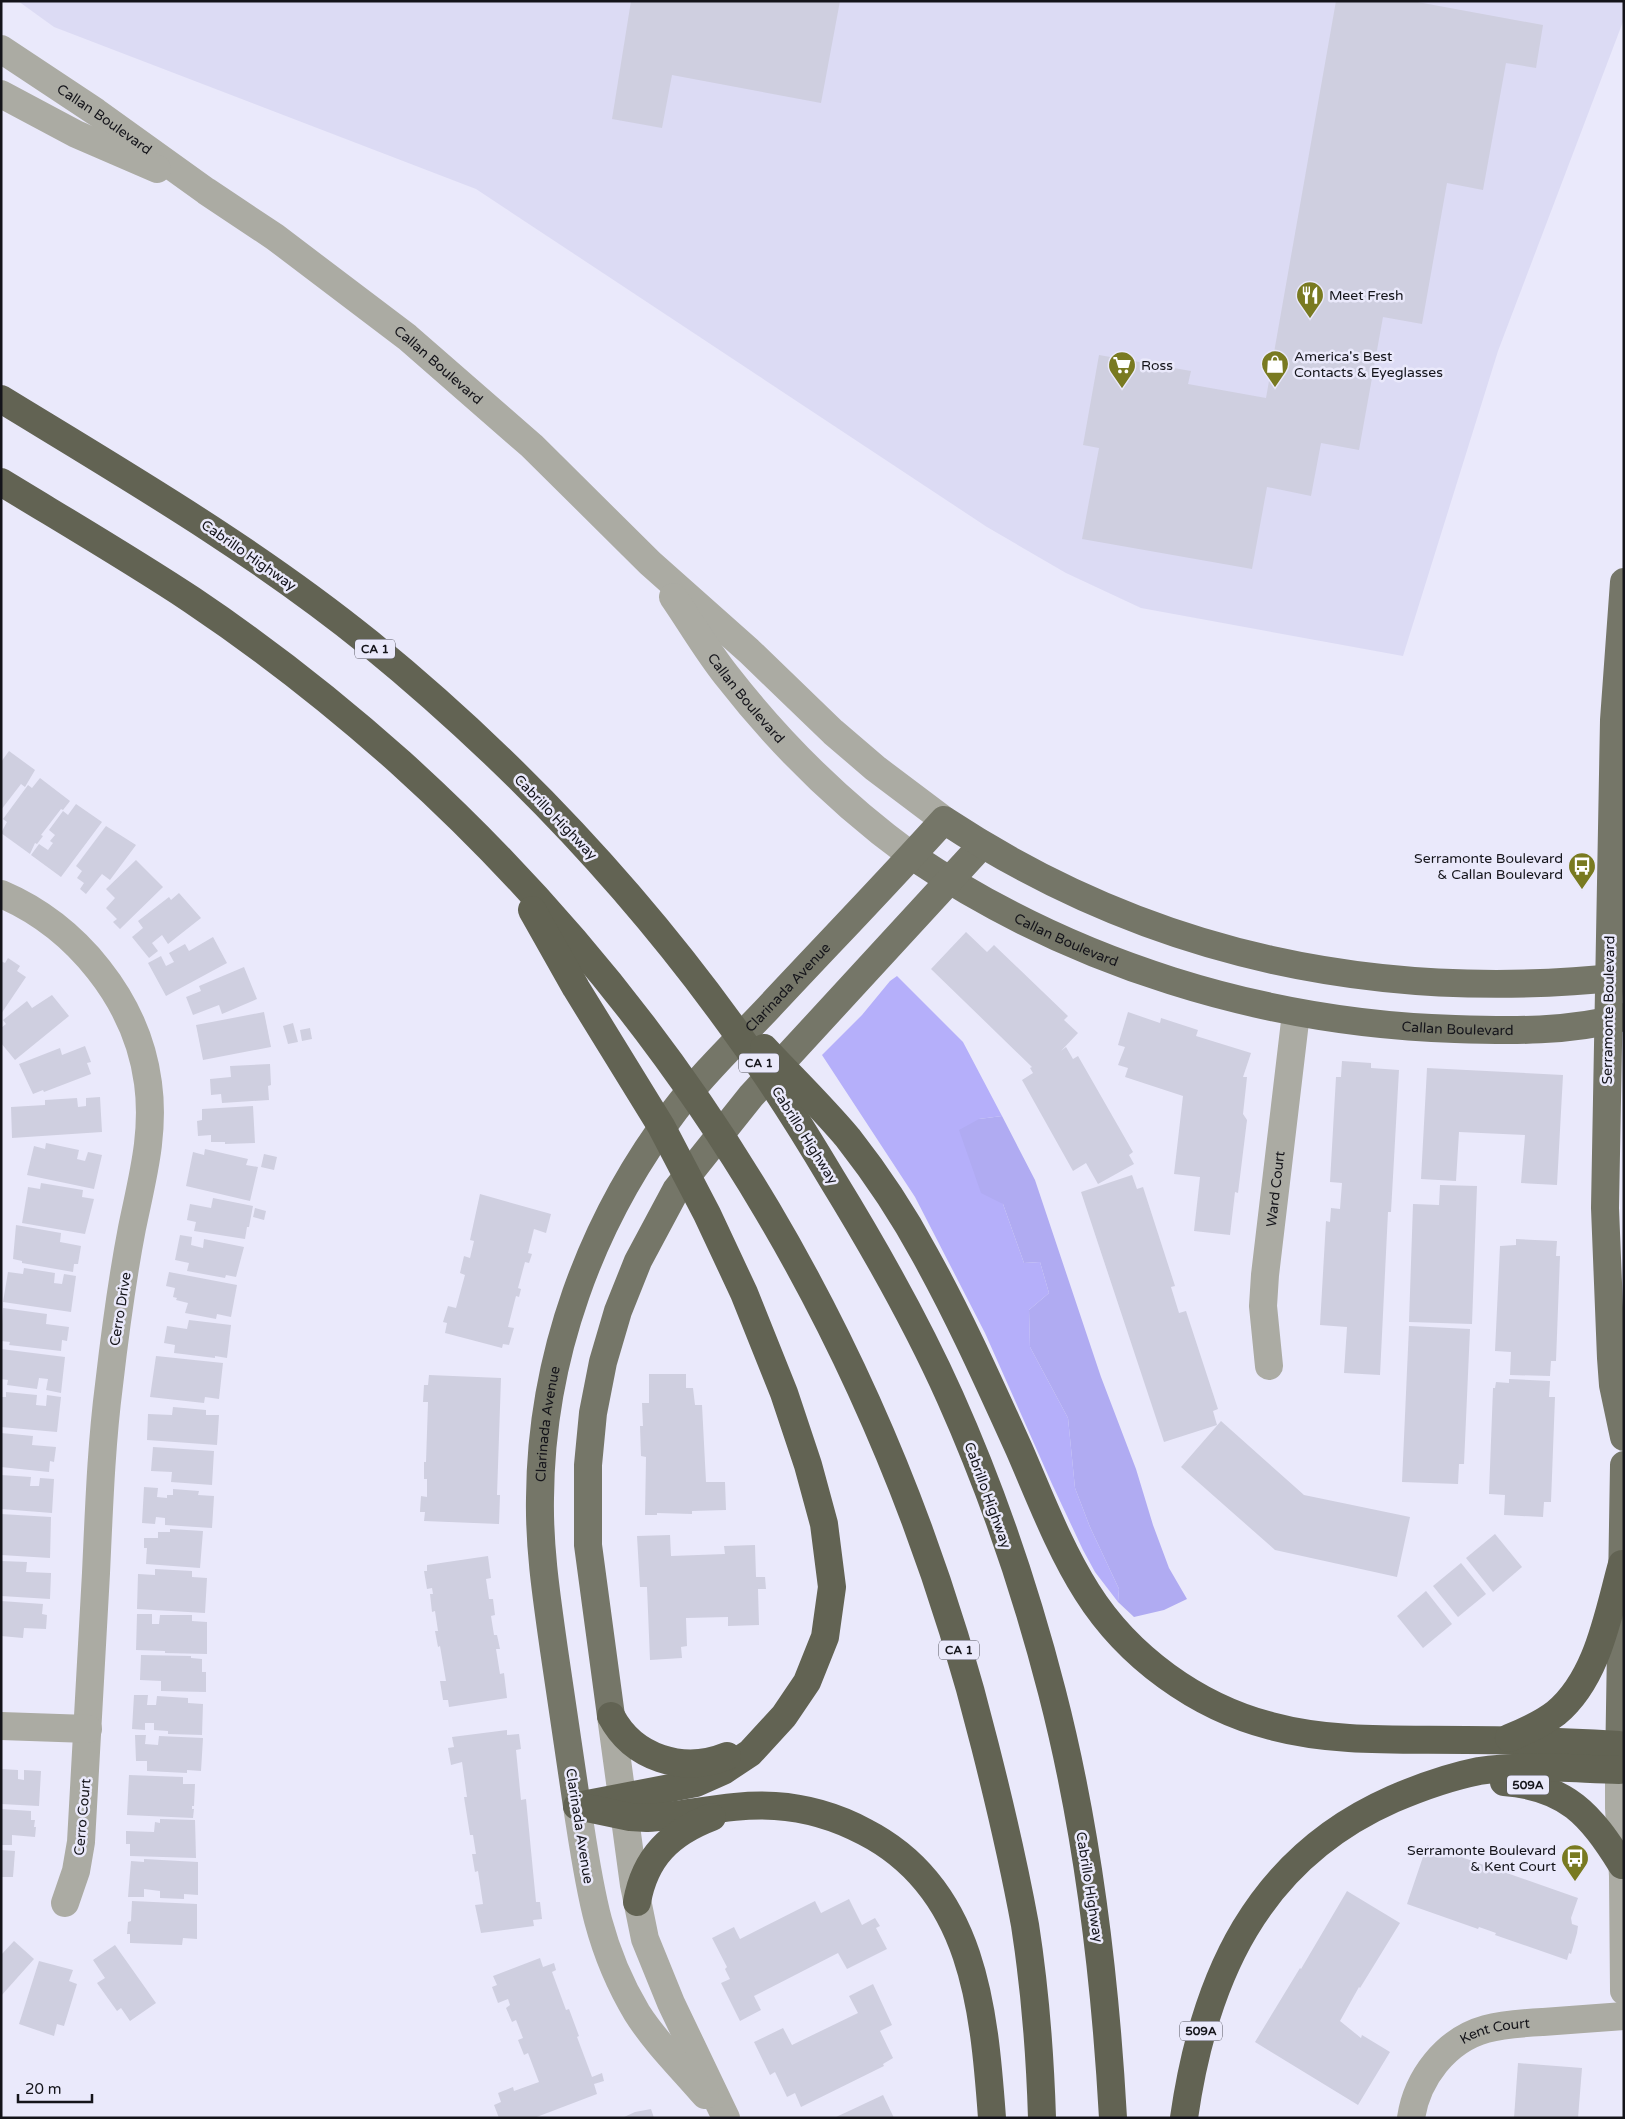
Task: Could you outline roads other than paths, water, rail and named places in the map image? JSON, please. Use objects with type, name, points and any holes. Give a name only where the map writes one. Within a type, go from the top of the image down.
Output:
[{"type":"highway","name":"Cabrillo Highway","points":[[1,399],[149,489],[239,547],[366,641],[448,710],[531,789],[598,860],[689,969],[767,1075],[822,1162],[898,1293],[949,1395],[989,1495],[1040,1647],[1064,1748],[1094,1905],[1106,2011],[1113,2118]]},
{"type":"highway","name":"CA 1","points":[[1,482],[193,601],[278,661],[398,760],[510,869],[579,946],[641,1022],[698,1100],[770,1214],[816,1296],[859,1381],[903,1486],[936,1575],[962,1658],[1005,1827],[1025,1929],[1037,2031],[1042,2118]]},
{"type":"highway","points":[[510,869],[559,959],[661,1126],[727,1256],[755,1318],[792,1416],[821,1509],[830,1563],[832,1598],[820,1654],[803,1689],[776,1724],[750,1753],[724,1772],[623,1806]]},
{"type":"highway","points":[[689,969],[847,1137],[894,1202],[927,1258],[972,1347],[1075,1572],[1100,1611],[1133,1648],[1194,1695],[1243,1718],[1270,1726],[1324,1737],[1507,1740],[1620,1758]]},
{"type":"highway","points":[[1507,1740],[1546,1721],[1574,1695],[1594,1657],[1622,1564]]},
{"type":"highway","points":[[610,1716],[624,1736],[646,1753],[674,1763],[693,1764],[719,1760],[732,1754],[756,1740],[776,1724]]},
{"type":"highway","name":"509A","points":[[1184,2118],[1195,2051],[1207,2010],[1222,1971],[1244,1928],[1272,1889],[1320,1842],[1359,1816],[1401,1795],[1442,1780],[1481,1771],[1620,1758]]},
{"type":"highway","name":"509A","points":[[1401,1795],[1482,1781],[1518,1783],[1550,1790],[1567,1800],[1584,1814],[1609,1845],[1622,1865]]},
{"type":"highway","points":[[577,1806],[623,1806],[660,1817],[741,1807],[775,1806],[825,1815],[872,1835],[893,1849],[913,1866],[939,1896],[960,1936],[972,1970],[985,2040],[992,2118]]},
{"type":"highway","points":[[637,1902],[641,1883],[650,1864],[662,1848],[675,1836],[722,1814],[775,1806]]},
{"type":"main road","name":"Serramonte Boulevard","points":[[1624,582],[1614,720],[1616,1019],[1605,1208],[1610,1358],[1624,1437]]},
{"type":"main road","name":"Callan Boulevard","points":[[944,820],[982,845],[1045,879],[1121,914],[1180,935],[1279,962],[1332,973],[1445,984],[1565,983],[1616,978]]},
{"type":"main road","name":"Clarinada Avenue","points":[[577,1806],[548,1602],[540,1522],[543,1445],[550,1388],[560,1345],[576,1292],[596,1243],[620,1194],[648,1148],[676,1108],[944,820]]},
{"type":"main road","name":"Clarinada Avenue","points":[[610,1716],[590,1572],[586,1492],[590,1439],[598,1387],[613,1327],[628,1286],[662,1213],[676,1190],[713,1143],[751,1096],[808,1032],[982,845]]},
{"type":"main road","name":"Callan Boulevard","points":[[912,856],[950,880],[1050,932],[1125,965],[1204,991],[1296,1013],[1376,1024],[1482,1030],[1546,1029],[1616,1019]]},
{"type":"main road","points":[[1620,1758],[1624,1465]]},
{"type":"street","name":"Callan Boulevard","points":[[1,49],[96,112],[321,270],[414,343],[532,446],[650,563],[749,651],[854,751],[944,820]]},
{"type":"street","name":"Callan Boulevard","points":[[1,94],[76,134],[206,191]]},
{"type":"street","name":"Callan Boulevard","points":[[650,563],[725,674],[752,707],[827,786],[868,822],[912,856]]},
{"type":"street","name":"Cerro Drive","points":[[1,884],[52,923],[88,955],[116,994],[136,1035],[148,1082],[150,1128],[146,1172],[132,1229],[108,1386],[88,1728]]},
{"type":"street","name":"Cerro Drive","points":[[1,894],[14,899],[52,923]]},
{"type":"street","name":"Ward Court","points":[[1269,1366],[1264,1306],[1264,1275],[1296,1013]]},
{"type":"street","name":"Clarinada Avenue","points":[[610,1716],[637,1902],[653,1961],[725,2118]]},
{"type":"street","points":[[1,1726],[88,1728]]},
{"type":"street","name":"Cerro Court","points":[[65,1903],[76,1870],[82,1842],[88,1728]]},
{"type":"street","points":[[1620,1758],[1618,1808],[1622,1865],[1624,1991]]},
{"type":"street","name":"Clarinada Avenue","points":[[577,1806],[595,1913],[615,1971],[638,2014],[659,2044],[725,2118]]},
{"type":"street","name":"Kent Court","points":[[1411,2118],[1418,2092],[1435,2063],[1448,2050],[1472,2034],[1485,2029],[1513,2024],[1624,2016]]},
{"type":"place","name":"Meet Fresh","points":[[1310,319]]},
{"type":"place","name":"America's Best Contacts & Eyeglasses","points":[[1275,388]]},
{"type":"place","name":"Ross","points":[[1122,389]]},
{"type":"place","name":"Serramonte Boulevard & Callan Boulevard","points":[[1582,890]]},
{"type":"place","name":"Serramonte Boulevard & Kent Court","points":[[1575,1882]]}]
